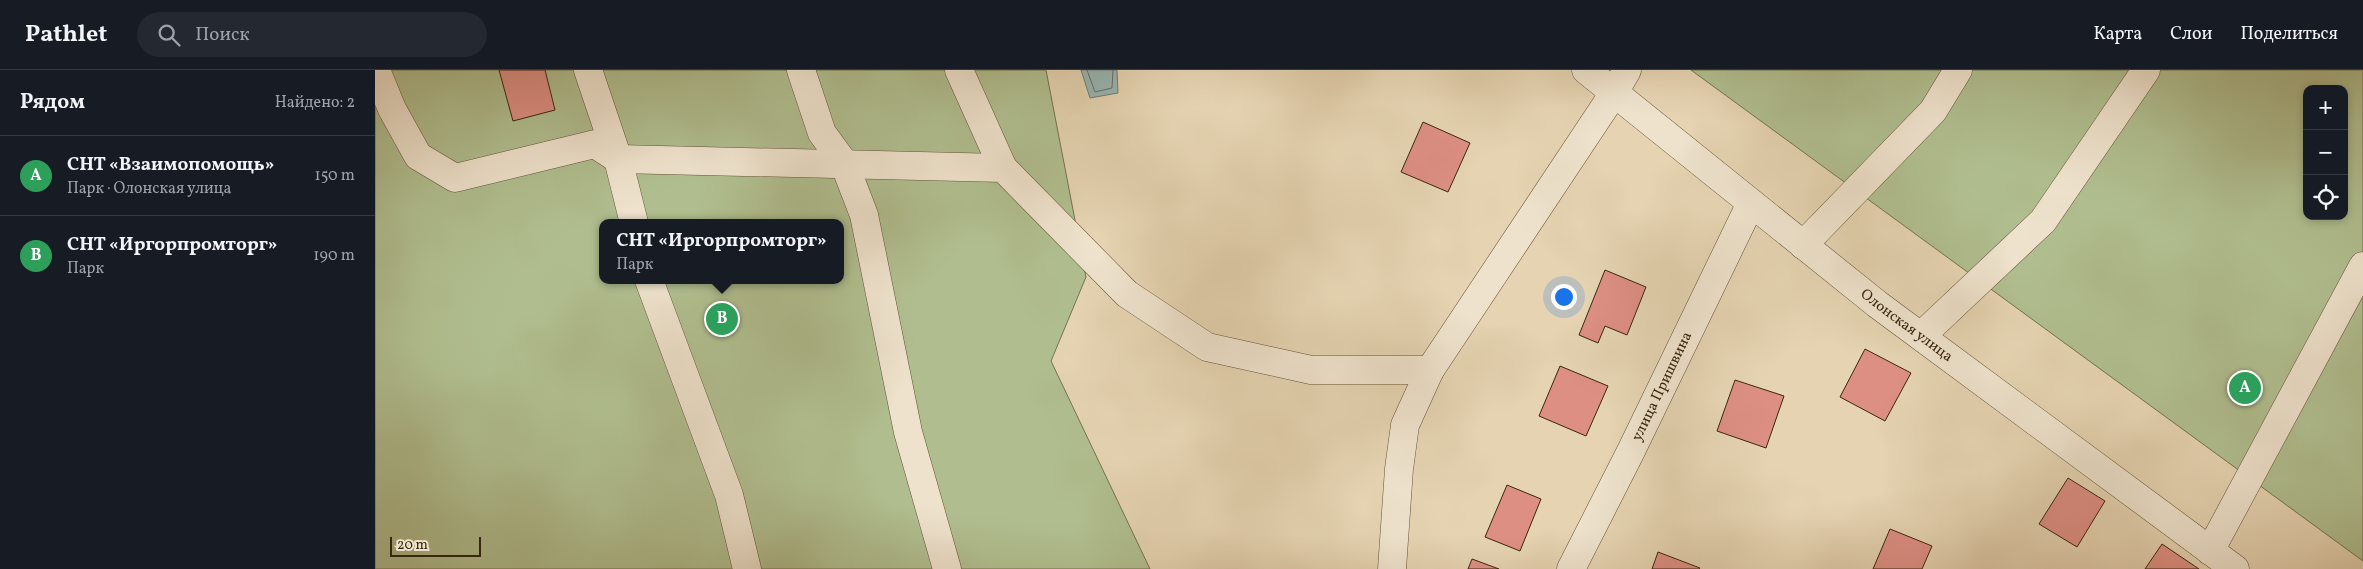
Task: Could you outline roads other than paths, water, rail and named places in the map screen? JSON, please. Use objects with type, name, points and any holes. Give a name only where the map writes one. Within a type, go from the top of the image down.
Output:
[{"type":"street","points":[[376,70],[392,109],[418,156],[455,178],[595,144],[618,159],[1003,168]]},
{"type":"street","points":[[588,70],[618,159],[633,219]]},
{"type":"street","points":[[801,70],[823,133],[844,163],[864,214],[907,432],[947,569]]},
{"type":"street","points":[[959,70],[1003,168],[1127,294],[1207,347],[1311,370],[1430,370]]},
{"type":"street","name":"Олонская улица","points":[[1586,70],[1620,81],[1751,203],[1803,245],[1921,336],[2235,569]]},
{"type":"street","points":[[1803,245],[1933,111],[1958,70]]},
{"type":"street","points":[[1921,336],[2043,221],[2146,70]]},
{"type":"street","points":[[1392,569],[1399,469],[1405,425],[1430,370],[1620,81]]},
{"type":"street","name":"улица Пришвина","points":[[1571,569],[1631,451],[1751,203]]},
{"type":"street","points":[[2210,551],[2363,266]]},
{"type":"street","points":[[650,284],[729,495],[747,569]]},
{"type":"water","points":[[1081,70],[1117,70],[1118,93],[1090,98]]},
{"type":"place","name":"СНТ «Иргорпромторг»","points":[[722,319]]},
{"type":"place","name":"СНТ «Взаимопомощь»","points":[[2245,388]]}]
